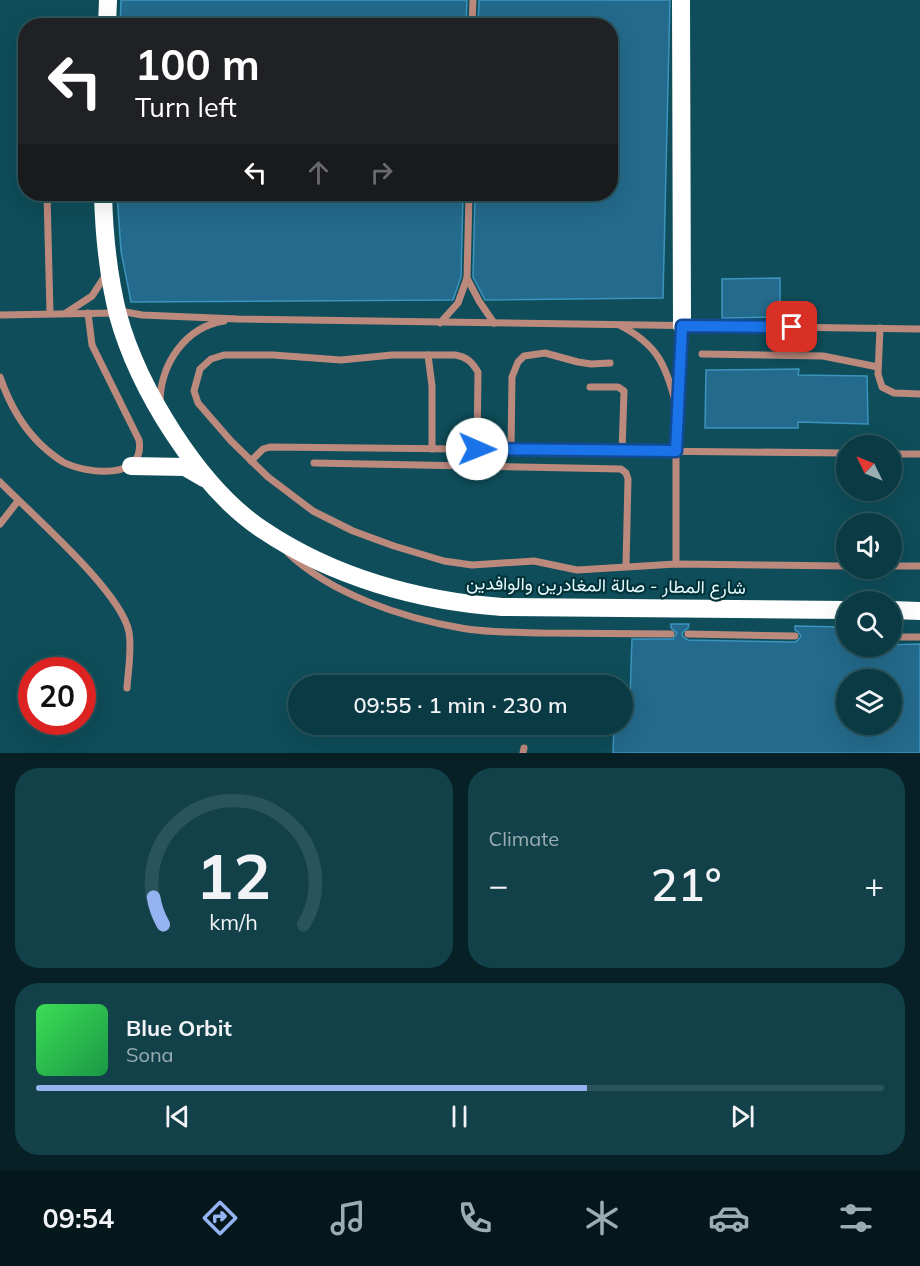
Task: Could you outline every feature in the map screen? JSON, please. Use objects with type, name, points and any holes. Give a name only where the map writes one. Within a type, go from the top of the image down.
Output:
[{"type":"highway","points":[[107,18],[108,0]]},
{"type":"highway","points":[[681,0],[682,326]]},
{"type":"highway","name":"شارع المطار - صالة المغادرين والوافدين","points":[[103,201],[108,268],[118,312],[136,364],[181,444],[200,471],[231,505],[261,529],[287,545],[353,576],[428,598],[468,605],[836,610]]},
{"type":"highway","points":[[131,466],[185,467],[200,475],[218,490]]},
{"type":"highway","points":[[902,610],[920,611]]},
{"type":"lane","points":[[472,18],[473,0]]},
{"type":"lane","points":[[47,201],[50,313]]},
{"type":"lane","points":[[440,322],[458,303],[467,278],[469,201]]},
{"type":"lane","points":[[65,313],[92,296],[99,288],[108,268]]},
{"type":"lane","points":[[467,278],[479,302],[494,323]]},
{"type":"lane","points":[[0,315],[118,312],[238,319],[920,329]]},
{"type":"lane","points":[[0,377],[11,404],[27,429],[63,462],[84,469],[107,471],[122,470],[131,466],[138,458],[141,449],[139,440],[93,345],[87,313]]},
{"type":"lane","points":[[160,408],[160,386],[167,365],[179,346],[196,332],[216,322],[238,319]]},
{"type":"lane","points":[[619,325],[638,334],[653,348],[664,365],[678,413]]},
{"type":"lane","points":[[676,564],[676,451],[682,326]]},
{"type":"lane","points":[[880,328],[879,381],[888,391],[920,394]]},
{"type":"lane","points":[[511,449],[512,377],[518,362],[524,356],[544,353],[578,362],[610,363]]},
{"type":"lane","points":[[702,354],[823,356],[878,367]]},
{"type":"lane","points":[[477,449],[478,372],[473,363],[465,357],[392,355],[341,360],[224,355],[211,359],[200,369],[196,380],[194,392],[198,403],[214,423],[251,461],[289,494],[334,522],[394,546],[444,561],[472,565],[534,561],[577,570],[676,564],[836,566]]},
{"type":"lane","points":[[428,355],[432,386],[432,448]]},
{"type":"lane","points":[[590,387],[618,387],[624,391],[622,451]]},
{"type":"lane","points":[[251,461],[262,449],[270,447],[836,453]]},
{"type":"lane","points":[[902,454],[920,454]]},
{"type":"lane","points":[[314,463],[621,469],[626,473],[628,479],[627,566]]},
{"type":"lane","points":[[0,482],[80,562],[117,604],[126,620],[129,634],[127,688]]},
{"type":"lane","points":[[0,524],[18,501]]},
{"type":"lane","points":[[261,529],[296,561],[330,585],[386,608],[462,629],[501,632],[671,634]]},
{"type":"lane","points":[[902,566],[920,566]]},
{"type":"lane","points":[[688,634],[795,636]]},
{"type":"lane","points":[[902,637],[920,637]]},
{"type":"building","points":[[121,0],[467,0],[466,18],[120,18]]},
{"type":"building","points":[[479,0],[670,0],[663,298],[485,300],[473,277],[475,201],[618,201],[618,18],[478,18]]},
{"type":"building","points":[[117,201],[463,201],[461,277],[453,300],[131,302],[121,251]]},
{"type":"building","points":[[780,278],[780,317],[722,318],[722,279]]},
{"type":"building","points":[[799,369],[798,375],[867,376],[868,424],[798,422],[798,428],[705,428],[706,370]]},
{"type":"building","points":[[671,624],[689,624],[682,633],[683,637],[688,640],[795,642],[801,636],[795,630],[795,626],[836,627],[836,657],[902,657],[902,644],[920,644],[920,753],[613,753],[614,735],[633,735],[632,639],[673,639],[677,633],[671,628]]},
{"type":"route","points":[[477,449],[676,451],[682,326],[792,327]]}]
